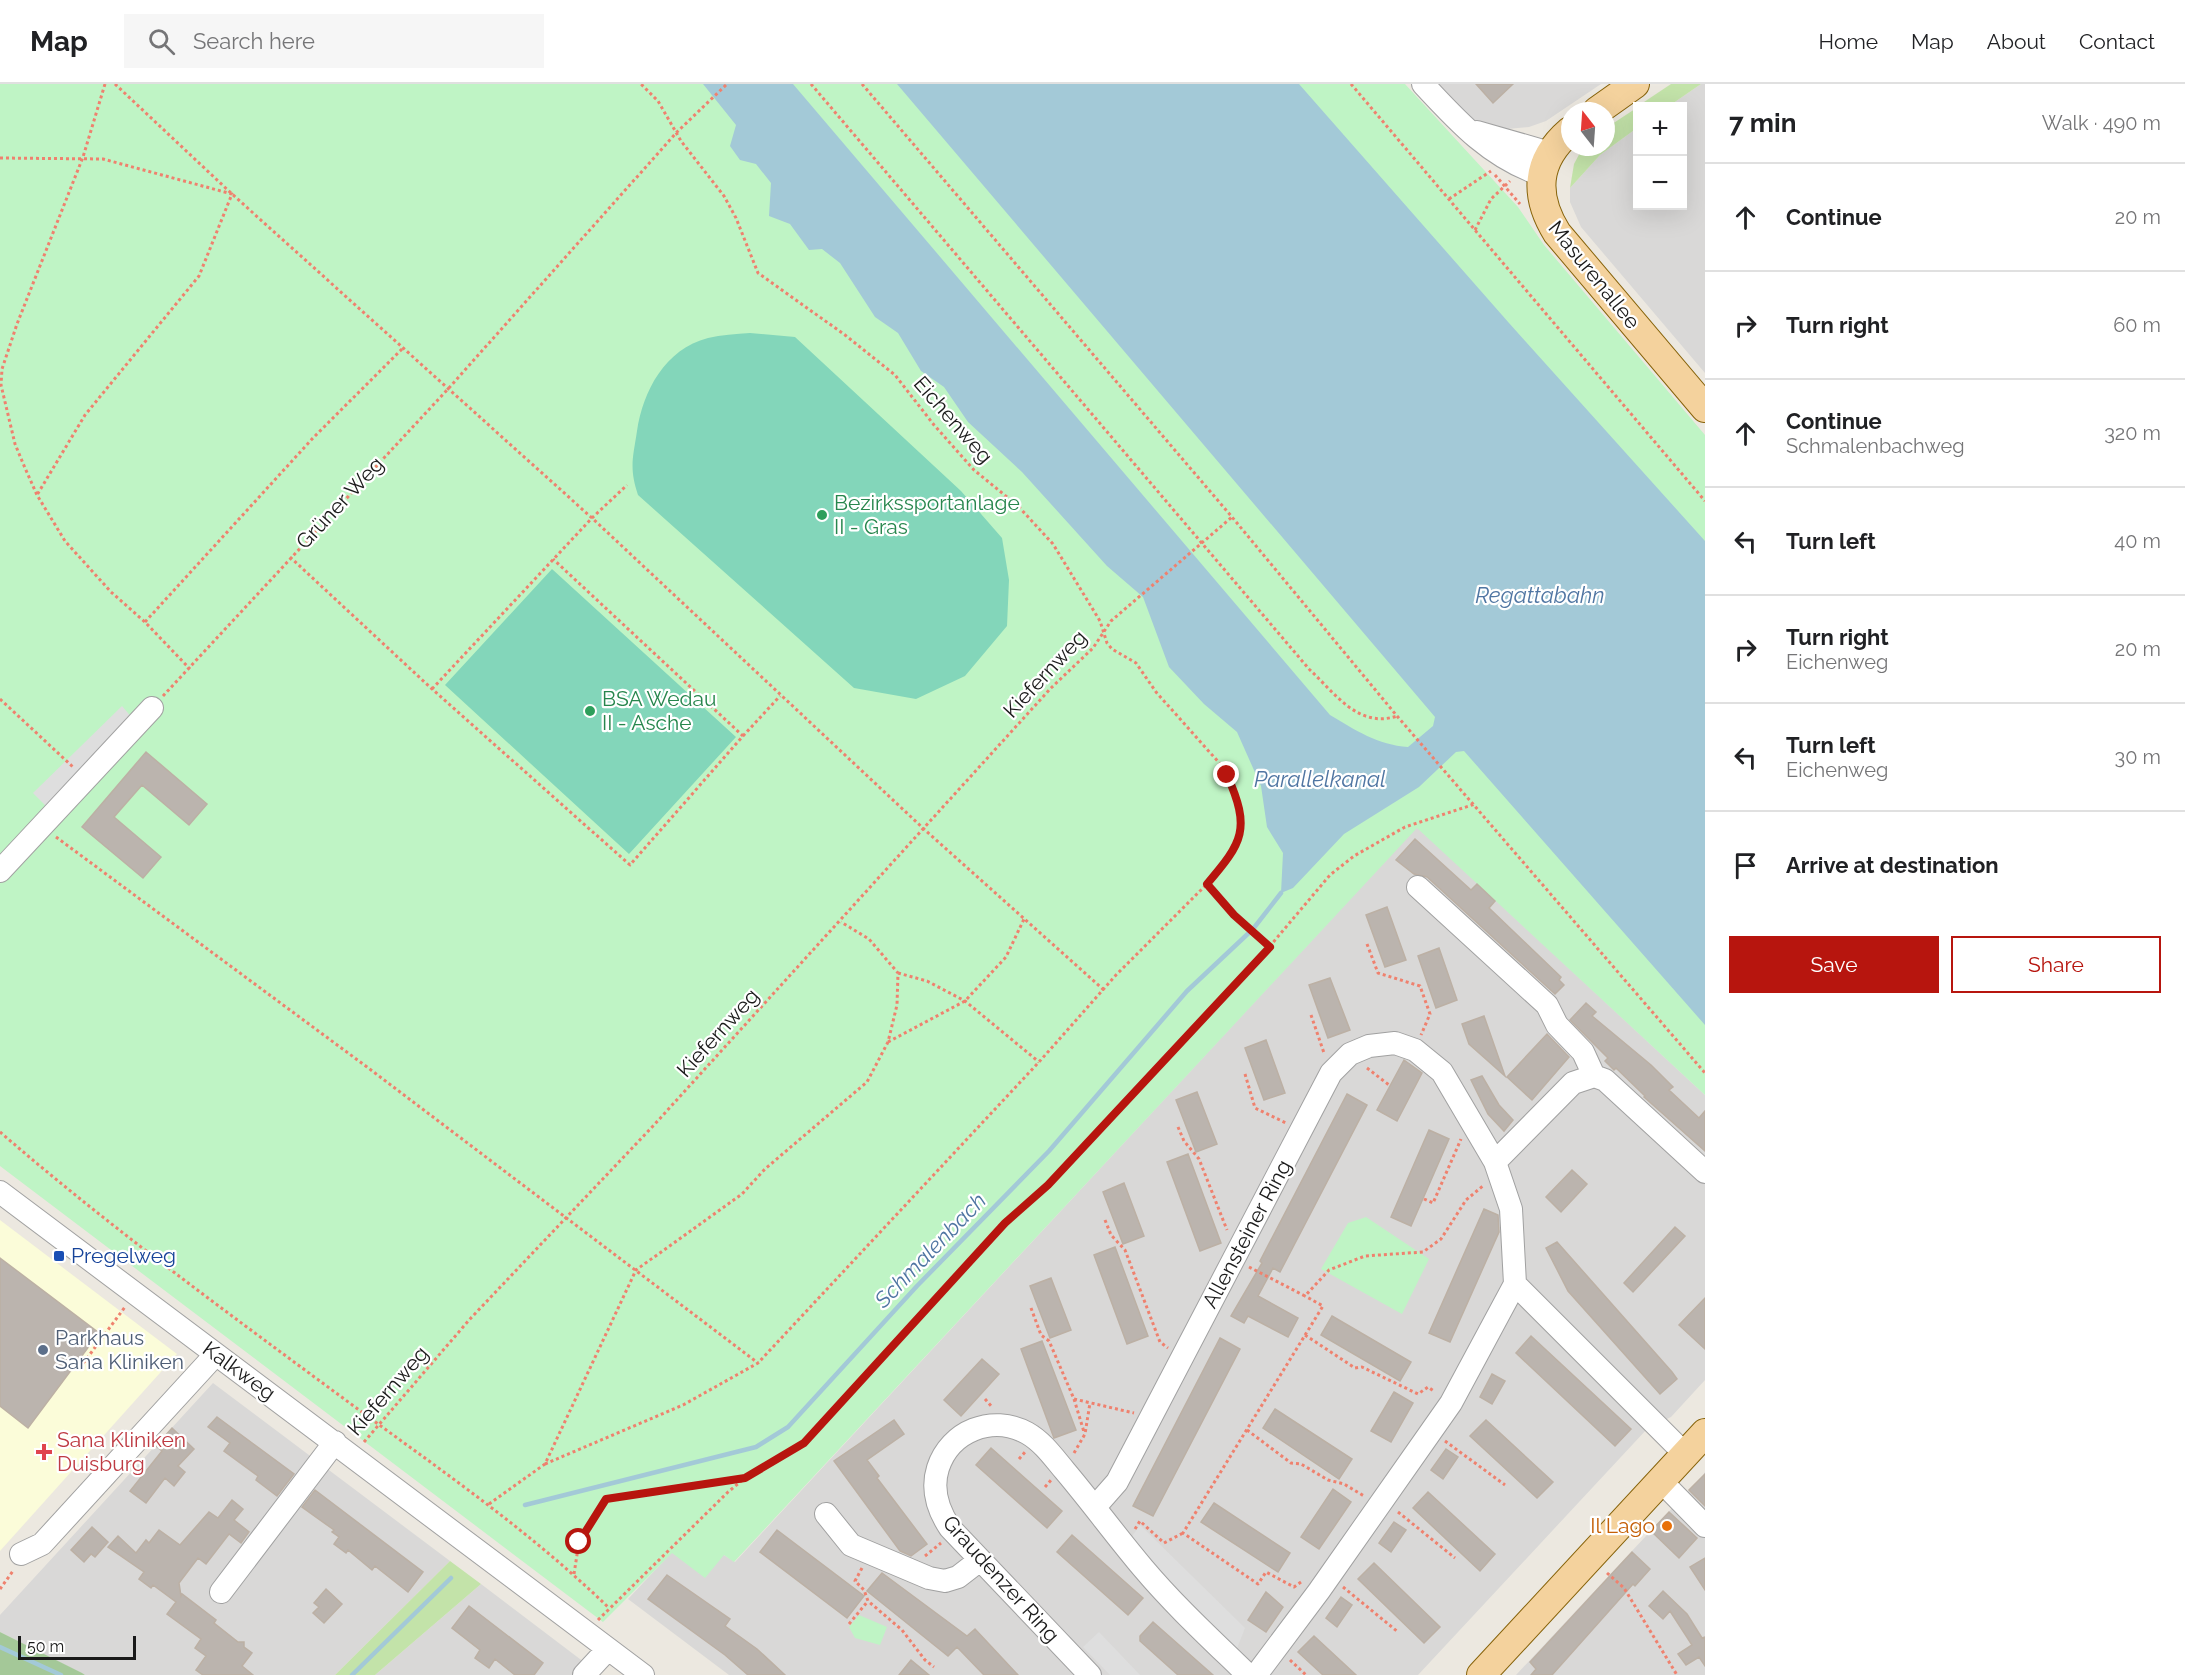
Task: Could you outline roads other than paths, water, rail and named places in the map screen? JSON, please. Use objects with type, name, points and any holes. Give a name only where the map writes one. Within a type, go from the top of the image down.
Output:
[{"type":"main road","points":[[1610,102],[1635,84]]},
{"type":"main road","points":[[1546,164],[1561,143]]},
{"type":"main road","name":"Masurenallee","points":[[1546,164],[1541,198],[1545,214],[1557,233],[1705,408]]},
{"type":"main road","points":[[1482,1675],[1705,1433]]},
{"type":"street","points":[[1423,84],[1464,128],[1497,155],[1519,168],[1546,164]]},
{"type":"street","points":[[0,871],[152,708]]},
{"type":"street","points":[[1418,887],[1546,1005],[1557,1025],[1583,1052],[1594,1076]]},
{"type":"street","name":"Allensteiner Ring","points":[[1095,1507],[1117,1482],[1331,1073],[1350,1054],[1369,1046],[1395,1043],[1415,1050],[1442,1072],[1495,1162],[1511,1209],[1515,1284]]},
{"type":"street","points":[[1495,1162],[1573,1083],[1594,1076],[1605,1080],[1705,1172]]},
{"type":"street","name":"Kalkweg","points":[[0,1192],[344,1448],[643,1675]]},
{"type":"street","points":[[1256,1675],[1451,1403],[1515,1284],[1685,1454]]},
{"type":"street","points":[[21,1554],[42,1544],[216,1354]]},
{"type":"street","name":"Graudenzer Ring","points":[[1090,1675],[955,1534],[940,1512],[936,1487],[937,1471],[947,1448],[968,1431],[991,1425],[1016,1428],[1041,1443],[1095,1507]]},
{"type":"street","points":[[221,1592],[344,1448]]},
{"type":"street","points":[[1661,1481],[1705,1526]]},
{"type":"street","points":[[1095,1507],[1186,1616],[1248,1675]]},
{"type":"street","points":[[826,1514],[851,1545],[870,1555],[929,1578],[945,1581],[958,1577],[980,1560]]},
{"type":"street","points":[[584,1675],[608,1649]]},
{"type":"water","name":"Regattabahn","points":[[703,84],[793,84],[1330,715],[1377,740],[1408,747],[1433,726],[1435,717],[897,84],[1299,84],[1705,541],[1705,1025],[1464,751],[1456,752],[1419,787],[1344,834],[1293,888],[1281,893],[1283,853],[1267,827],[1261,786],[1237,732],[1204,704],[1169,667],[1143,597],[1107,566],[1022,472],[968,422],[944,387],[921,371],[898,333],[875,317],[840,263],[822,249],[809,250],[790,224],[769,216],[771,183],[756,164],[740,160],[730,146],[736,125]]},
{"type":"waterway","name":"Schmalenbach","points":[[525,1505],[756,1447],[788,1427],[917,1286],[1049,1151],[1187,991],[1253,929],[1281,893]]},
{"type":"waterway","points":[[352,1675],[451,1578]]},
{"type":"waterway","points":[[0,1647],[61,1675]]},
{"type":"place","name":"Bezirkssportanlage II - Gras","points":[[822,515]]},
{"type":"place","name":"BSA Wedau II - Asche","points":[[590,711]]},
{"type":"place","name":"Pregelweg","points":[[59,1256]]},
{"type":"place","name":"Parkhaus Sana Kliniken","points":[[43,1350]]},
{"type":"place","name":"Sana Kliniken Duisburg","points":[[44,1452]]},
{"type":"place","name":"Il Lago","points":[[1667,1526]]},
{"type":"water label","name":"Parallelkanal","points":[[1320,779]]}]
